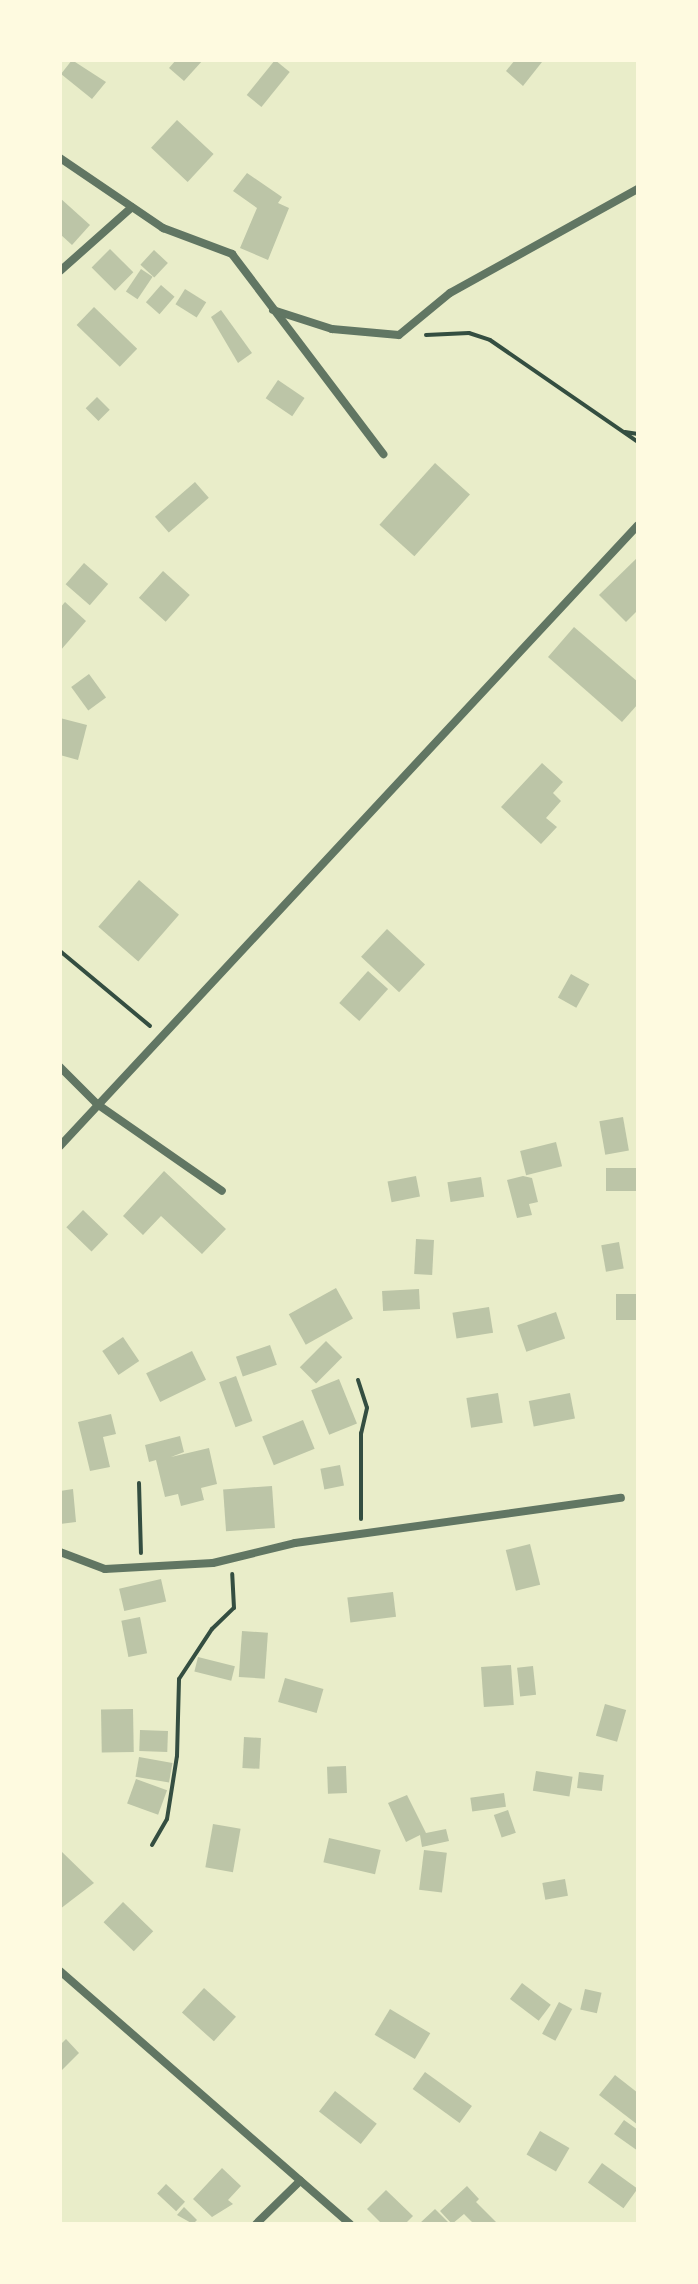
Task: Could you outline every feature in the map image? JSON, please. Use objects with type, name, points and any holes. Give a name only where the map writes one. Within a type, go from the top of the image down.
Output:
[{"type":"street","points":[[60,158],[163,228],[232,254],[383,454]]},
{"type":"street","points":[[273,310],[332,329],[399,335],[450,293],[638,189]]},
{"type":"street","points":[[60,271],[132,207]]},
{"type":"street","points":[[60,1146],[638,525]]},
{"type":"street","points":[[60,1067],[97,1104],[222,1191]]},
{"type":"street","points":[[60,1552],[105,1569],[231,1560],[295,1543],[330,1542],[621,1498]]},
{"type":"street","points":[[60,1971],[350,2224]]},
{"type":"street","points":[[256,2224],[300,2181]]},
{"type":"path","points":[[399,335],[469,333],[490,340],[638,442]]},
{"type":"path","points":[[623,432],[638,434]]},
{"type":"path","points":[[60,951],[161,1036]]},
{"type":"path","points":[[330,1542],[361,1520],[361,1433],[367,1408],[358,1380]]},
{"type":"path","points":[[139,1483],[142,1567]]},
{"type":"path","points":[[152,1845],[167,1819],[177,1756],[179,1679],[212,1629],[234,1608],[231,1560]]},
{"type":"building","points":[[72,60],[106,82],[92,99],[61,74]]},
{"type":"building","points":[[176,60],[203,60],[184,81],[169,68]]},
{"type":"building","points":[[275,60],[290,72],[261,107],[247,95]]},
{"type":"building","points":[[515,60],[542,62],[523,86],[506,71]]},
{"type":"building","points":[[177,120],[214,154],[188,182],[151,148]]},
{"type":"building","points":[[247,173],[282,197],[278,203],[289,208],[268,260],[240,248],[257,208],[233,191]]},
{"type":"building","points":[[60,198],[90,225],[72,245],[60,234]]},
{"type":"building","points":[[110,249],[133,272],[115,291],[92,267]]},
{"type":"building","points":[[154,250],[168,263],[154,278],[140,265]]},
{"type":"building","points":[[141,269],[153,277],[138,299],[126,291]]},
{"type":"building","points":[[161,285],[175,297],[159,314],[146,302]]},
{"type":"building","points":[[185,289],[206,302],[197,318],[175,304]]},
{"type":"building","points":[[94,307],[137,349],[120,367],[77,325]]},
{"type":"building","points":[[221,310],[252,353],[238,363],[211,317]]},
{"type":"building","points":[[278,380],[305,398],[292,416],[266,398]]},
{"type":"building","points":[[97,397],[110,410],[98,421],[86,408]]},
{"type":"building","points":[[435,463],[470,494],[414,556],[379,525]]},
{"type":"building","points":[[195,482],[209,498],[169,533],[155,517]]},
{"type":"building","points":[[638,557],[638,610],[626,622],[599,595]]},
{"type":"building","points":[[84,563],[108,584],[90,605],[66,584]]},
{"type":"building","points":[[163,571],[190,595],[166,622],[139,598]]},
{"type":"building","points":[[65,602],[86,621],[60,651],[60,608]]},
{"type":"building","points":[[574,627],[638,682],[638,704],[622,722],[548,657]]},
{"type":"building","points":[[89,674],[106,697],[88,710],[71,687]]},
{"type":"building","points":[[60,718],[87,725],[78,760],[60,755]]},
{"type":"building","points":[[542,763],[563,782],[553,793],[561,801],[546,818],[557,827],[541,844],[501,807]]},
{"type":"building","points":[[139,880],[179,915],[138,962],[98,927]]},
{"type":"building","points":[[387,929],[425,964],[399,992],[361,957]]},
{"type":"building","points":[[368,971],[388,989],[359,1021],[339,1003]]},
{"type":"building","points":[[571,974],[589,984],[576,1008],[558,998]]},
{"type":"building","points":[[623,1117],[629,1150],[605,1155],[599,1121]]},
{"type":"building","points":[[556,1142],[562,1166],[526,1175],[520,1151]]},
{"type":"building","points":[[606,1168],[638,1168],[638,1191],[606,1191]]},
{"type":"building","points":[[164,1171],[226,1229],[202,1254],[161,1216],[143,1235],[123,1216]]},
{"type":"building","points":[[416,1176],[420,1197],[392,1202],[388,1182]]},
{"type":"building","points":[[523,1176],[532,1178],[538,1202],[529,1204],[532,1215],[517,1218],[507,1180]]},
{"type":"building","points":[[481,1177],[484,1197],[451,1202],[447,1182]]},
{"type":"building","points":[[83,1210],[108,1234],[92,1252],[66,1227]]},
{"type":"building","points":[[416,1239],[434,1240],[432,1275],[414,1274]]},
{"type":"building","points":[[619,1242],[624,1269],[606,1272],[601,1245]]},
{"type":"building","points":[[336,1288],[353,1319],[306,1345],[289,1314]]},
{"type":"building","points":[[419,1289],[420,1309],[383,1311],[382,1291]]},
{"type":"building","points":[[616,1294],[638,1294],[638,1320],[616,1320]]},
{"type":"building","points":[[489,1307],[493,1333],[457,1338],[452,1313]]},
{"type":"building","points":[[556,1312],[565,1338],[526,1352],[517,1325]]},
{"type":"building","points":[[123,1337],[139,1361],[118,1375],[102,1351]]},
{"type":"building","points":[[326,1341],[342,1357],[316,1383],[300,1367]]},
{"type":"building","points":[[270,1345],[277,1365],[243,1377],[236,1357]]},
{"type":"building","points":[[192,1351],[206,1380],[160,1402],[146,1373]]},
{"type":"building","points":[[236,1376],[252,1421],[236,1427],[219,1382]]},
{"type":"building","points":[[339,1379],[357,1424],[329,1435],[311,1390]]},
{"type":"building","points":[[498,1393],[503,1423],[471,1428],[466,1398]]},
{"type":"building","points":[[570,1393],[575,1419],[534,1427],[529,1401]]},
{"type":"building","points":[[111,1414],[116,1434],[103,1437],[110,1467],[90,1471],[78,1422]]},
{"type":"building","points":[[303,1420],[315,1449],[274,1465],[262,1436]]},
{"type":"building","points":[[180,1436],[184,1452],[171,1457],[209,1448],[217,1484],[201,1488],[204,1500],[181,1506],[178,1494],[165,1497],[156,1460],[149,1462],[145,1445]]},
{"type":"building","points":[[340,1465],[344,1486],[324,1489],[320,1469]]},
{"type":"building","points":[[272,1486],[275,1528],[226,1531],[223,1489]]},
{"type":"building","points":[[73,1489],[76,1522],[60,1524],[60,1491]]},
{"type":"building","points":[[530,1544],[540,1585],[516,1591],[506,1550]]},
{"type":"building","points":[[161,1579],[166,1601],[124,1611],[119,1589]]},
{"type":"building","points":[[393,1592],[396,1617],[350,1622],[347,1598]]},
{"type":"building","points":[[140,1617],[147,1653],[128,1657],[121,1621]]},
{"type":"building","points":[[242,1631],[268,1633],[265,1679],[239,1677]]},
{"type":"building","points":[[198,1657],[235,1666],[231,1681],[194,1672]]},
{"type":"building","points":[[511,1665],[514,1705],[484,1707],[481,1667]]},
{"type":"building","points":[[533,1666],[536,1695],[520,1697],[517,1668]]},
{"type":"building","points":[[285,1678],[323,1689],[317,1713],[278,1702]]},
{"type":"building","points":[[605,1704],[626,1710],[617,1742],[596,1736]]},
{"type":"building","points":[[133,1709],[134,1752],[102,1753],[101,1710]]},
{"type":"building","points":[[140,1730],[168,1731],[167,1752],[139,1751]]},
{"type":"building","points":[[244,1737],[261,1738],[259,1769],[242,1768]]},
{"type":"building","points":[[139,1757],[172,1763],[169,1783],[136,1777]]},
{"type":"building","points":[[346,1766],[347,1793],[328,1794],[327,1767]]},
{"type":"building","points":[[536,1771],[573,1777],[569,1797],[533,1791]]},
{"type":"building","points":[[579,1772],[604,1775],[602,1791],[577,1788]]},
{"type":"building","points":[[136,1779],[167,1790],[158,1815],[127,1803]]},
{"type":"building","points":[[504,1793],[506,1807],[472,1812],[470,1798]]},
{"type":"building","points":[[407,1795],[426,1833],[446,1829],[449,1841],[422,1847],[420,1835],[406,1842],[388,1803]]},
{"type":"building","points":[[508,1810],[516,1833],[502,1838],[494,1815]]},
{"type":"building","points":[[213,1824],[241,1829],[233,1872],[205,1867]]},
{"type":"building","points":[[329,1838],[381,1850],[375,1874],[323,1862]]},
{"type":"building","points":[[424,1850],[447,1853],[442,1893],[419,1890]]},
{"type":"building","points":[[62,1852],[94,1883],[60,1909],[60,1855]]},
{"type":"building","points":[[565,1879],[568,1896],[545,1900],[542,1883]]},
{"type":"building","points":[[123,1902],[153,1931],[134,1951],[104,1922]]},
{"type":"building","points":[[522,1983],[551,2005],[539,2021],[510,1999]]},
{"type":"building","points":[[204,1988],[236,2017],[214,2041],[182,2013]]},
{"type":"building","points":[[585,1989],[602,1993],[597,2013],[580,2009]]},
{"type":"building","points":[[559,2002],[572,2009],[555,2041],[542,2034]]},
{"type":"building","points":[[390,2009],[430,2033],[415,2059],[375,2035]]},
{"type":"building","points":[[66,2039],[79,2053],[60,2072],[60,2045]]},
{"type":"building","points":[[425,2072],[472,2106],[460,2123],[413,2089]]},
{"type":"building","points":[[615,2075],[638,2093],[638,2125],[599,2095]]},
{"type":"building","points":[[335,2091],[377,2124],[361,2144],[319,2111]]},
{"type":"building","points":[[624,2120],[638,2130],[638,2151],[614,2134]]},
{"type":"building","points":[[540,2131],[569,2148],[556,2171],[526,2154]]},
{"type":"building","points":[[602,2163],[638,2189],[623,2208],[588,2182]]},
{"type":"building","points":[[222,2168],[241,2186],[228,2200],[233,2204],[212,2217],[193,2199]]},
{"type":"building","points":[[166,2184],[185,2202],[176,2211],[157,2194]]},
{"type":"building","points":[[467,2186],[479,2199],[476,2202],[498,2224],[474,2224],[464,2214],[452,2224],[440,2211]]},
{"type":"building","points":[[386,2190],[413,2216],[405,2224],[382,2224],[367,2209]]},
{"type":"building","points":[[184,2207],[197,2220],[193,2224],[177,2215]]},
{"type":"building","points":[[435,2209],[450,2224],[419,2224]]}]
